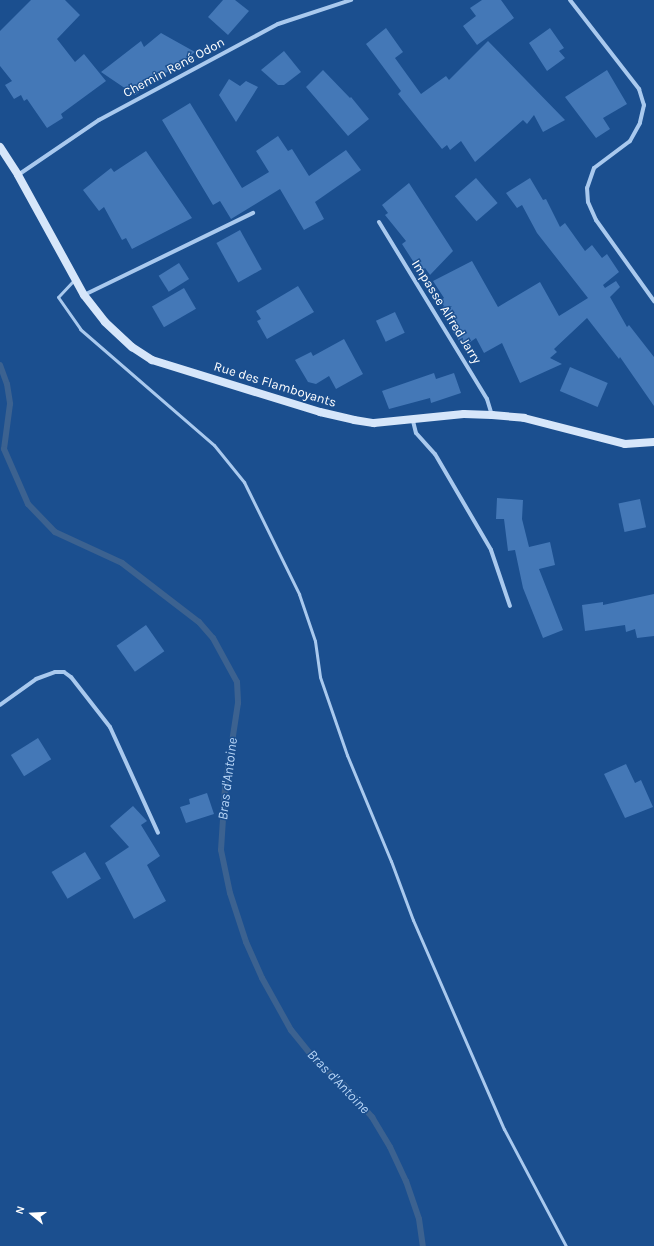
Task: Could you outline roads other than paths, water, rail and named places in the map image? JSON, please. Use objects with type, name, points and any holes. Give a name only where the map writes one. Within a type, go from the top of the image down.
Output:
[{"type":"main road","name":"Rue des Flamboyants","points":[[0,147],[18,175],[74,280],[84,295],[105,322],[132,347],[152,360],[327,414],[374,423],[464,414],[492,415],[524,418],[625,444],[654,442]]},
{"type":"street","name":"Chemin René Odon","points":[[18,175],[99,120],[278,24],[351,0]]},
{"type":"street","points":[[570,0],[639,89],[644,105],[640,124],[630,141],[594,168],[587,188],[588,202],[596,220],[654,301]]},
{"type":"street","points":[[84,295],[253,213]]},
{"type":"street","name":"Impasse Alfred Jarry","points":[[379,222],[487,399],[492,415]]},
{"type":"street","points":[[413,420],[416,433],[435,454],[491,550],[510,606]]},
{"type":"street","points":[[0,705],[36,679],[49,674],[64,672],[71,677],[110,728],[158,833]]},
{"type":"lane","points":[[74,280],[58,297],[80,329],[214,445],[244,482],[299,594],[315,641],[320,677],[347,755],[391,861],[412,920],[504,1129],[566,1246]]},
{"type":"waterway","name":"Bras d'Antoine","points":[[0,365],[7,384],[10,404],[4,449],[28,504],[55,532],[122,563],[199,622],[213,638],[237,682],[238,703],[225,788],[221,850],[230,893],[246,942],[262,978],[291,1030],[316,1061],[344,1085],[372,1117],[390,1147],[406,1181],[419,1219],[423,1246]]}]
